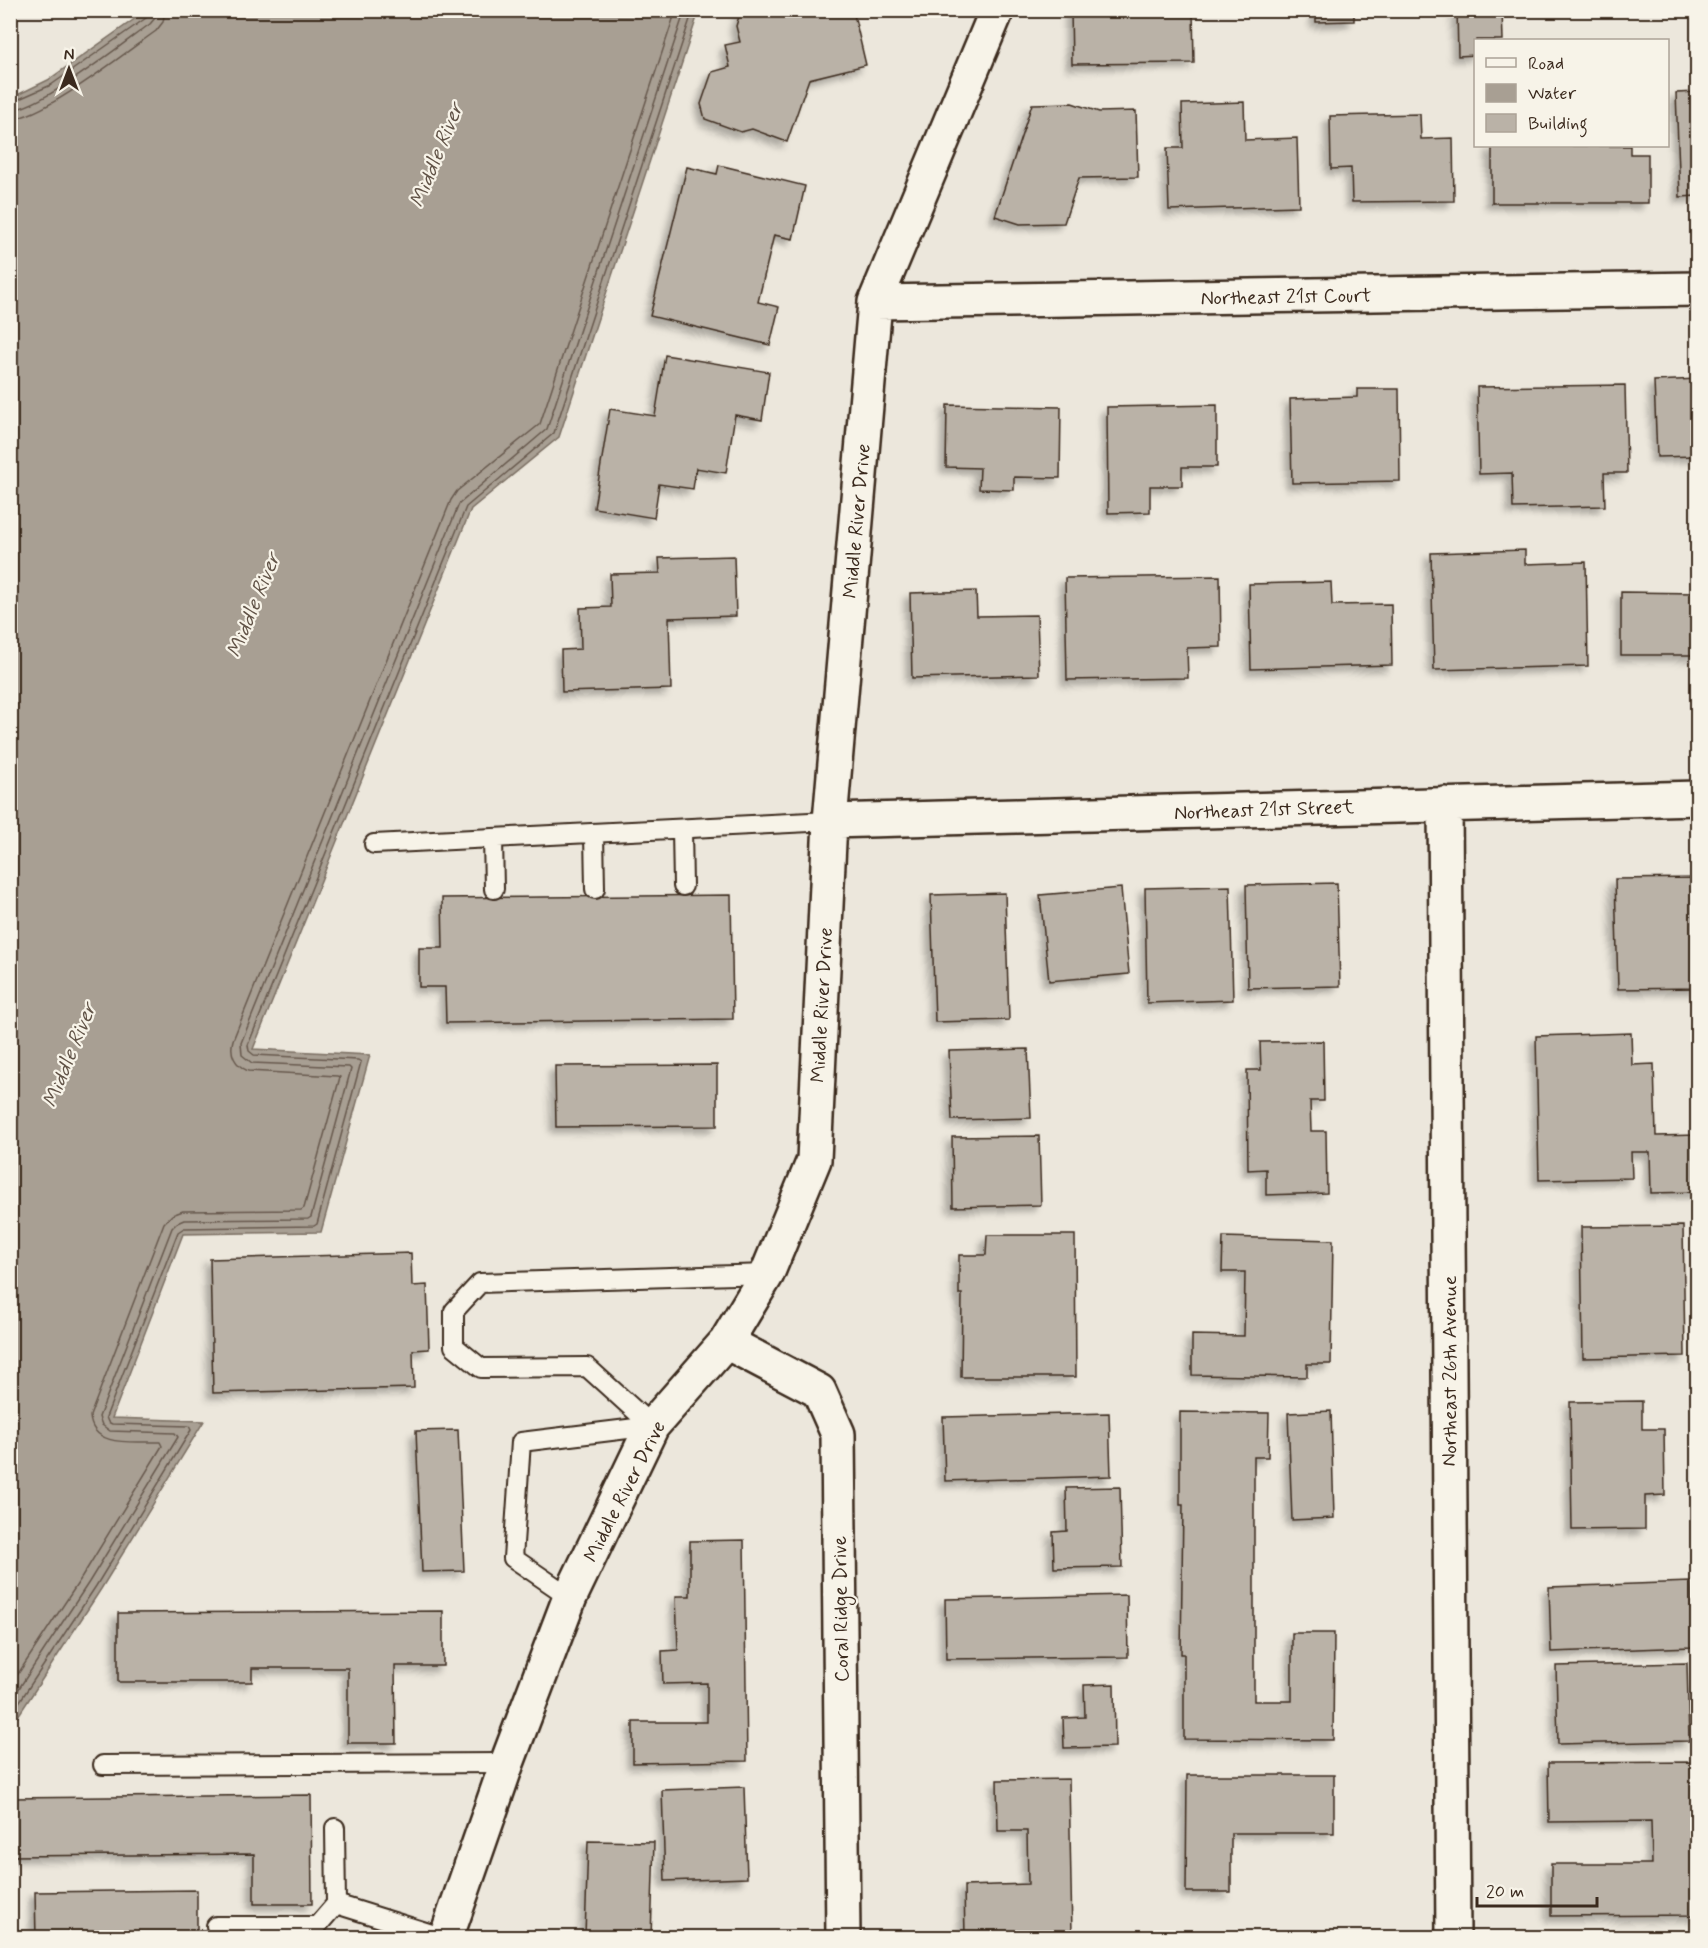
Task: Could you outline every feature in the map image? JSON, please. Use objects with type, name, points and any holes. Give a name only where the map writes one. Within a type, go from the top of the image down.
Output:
[{"type":"street","name":"Middle River Drive","points":[[446,1938],[507,1763],[570,1597],[652,1426],[726,1342],[767,1275],[814,1160],[830,821],[875,302],[998,10]]},
{"type":"street","name":"Northeast 21st Court","points":[[875,302],[1698,289]]},
{"type":"street","name":"Northeast 21st Street","points":[[830,821],[1698,798]]},
{"type":"street","name":"Northeast 26th Avenue","points":[[1444,804],[1453,1938]]},
{"type":"street","name":"Coral Ridge Drive","points":[[726,1342],[819,1391],[838,1434],[843,1938]]},
{"type":"lane","points":[[374,844],[830,821]]},
{"type":"lane","points":[[682,829],[683,886]]},
{"type":"lane","points":[[594,833],[596,889]]},
{"type":"lane","points":[[493,838],[494,889]]},
{"type":"lane","points":[[652,1426],[587,1367],[481,1368],[454,1346],[454,1311],[480,1283],[767,1275]]},
{"type":"lane","points":[[570,1597],[513,1558],[521,1442],[652,1426]]},
{"type":"lane","points":[[103,1765],[507,1763]]},
{"type":"lane","points":[[216,1926],[317,1926],[336,1904],[335,1828]]},
{"type":"lane","points":[[336,1904],[446,1938]]},
{"type":"water","name":"Middle River","points":[[146,11],[699,11],[559,437],[471,509],[253,1049],[370,1055],[321,1232],[183,1234],[112,1418],[204,1421],[101,1589],[11,1727],[11,98],[48,80]]},
{"type":"building","points":[[741,10],[853,10],[866,65],[809,79],[787,142],[752,129],[741,132],[705,119],[701,104],[712,72],[730,67],[725,45],[740,42],[736,26]]},
{"type":"building","points":[[1071,10],[1193,10],[1194,63],[1072,64]]},
{"type":"building","points":[[1316,10],[1354,10],[1354,21],[1316,22]]},
{"type":"building","points":[[1457,10],[1502,10],[1503,39],[1474,39],[1474,55],[1458,56]]},
{"type":"building","points":[[1698,92],[1698,196],[1680,197],[1676,93]]},
{"type":"building","points":[[1244,102],[1245,140],[1297,138],[1299,206],[1169,210],[1167,148],[1183,148],[1182,104]]},
{"type":"building","points":[[1072,103],[1099,112],[1136,111],[1138,177],[1079,178],[1064,223],[1020,224],[995,216],[1032,104]]},
{"type":"building","points":[[1420,114],[1421,139],[1453,138],[1454,201],[1352,202],[1351,168],[1331,169],[1330,116]]},
{"type":"building","points":[[1492,147],[1630,147],[1630,154],[1648,154],[1648,203],[1492,203]]},
{"type":"building","points":[[719,165],[805,186],[793,239],[774,235],[758,302],[779,307],[770,345],[650,316],[687,167],[717,174]]},
{"type":"building","points":[[665,355],[769,372],[762,420],[735,415],[726,473],[696,468],[693,489],[659,484],[654,518],[594,508],[610,409],[655,416]]},
{"type":"building","points":[[1698,379],[1698,456],[1657,457],[1654,381]]},
{"type":"building","points":[[1625,385],[1627,473],[1604,473],[1605,506],[1513,508],[1512,473],[1479,474],[1477,387]]},
{"type":"building","points":[[1357,389],[1399,389],[1400,481],[1292,483],[1290,399],[1357,397]]},
{"type":"building","points":[[947,405],[1061,407],[1060,478],[1014,477],[1014,490],[979,489],[980,468],[946,467]]},
{"type":"building","points":[[1217,405],[1217,467],[1182,467],[1182,486],[1150,486],[1150,512],[1108,513],[1107,407]]},
{"type":"building","points":[[1525,550],[1525,564],[1586,562],[1588,666],[1434,670],[1431,553]]},
{"type":"building","points":[[734,556],[736,616],[669,618],[671,689],[562,692],[561,650],[581,649],[580,608],[611,607],[610,574],[660,573],[659,558]]},
{"type":"building","points":[[1220,576],[1221,647],[1187,648],[1188,678],[1067,680],[1065,578]]},
{"type":"building","points":[[1331,582],[1332,605],[1391,604],[1392,665],[1251,669],[1249,584]]},
{"type":"building","points":[[976,591],[977,616],[1037,615],[1039,675],[912,678],[910,593]]},
{"type":"building","points":[[1621,592],[1698,593],[1698,655],[1621,655]]},
{"type":"building","points":[[1698,878],[1698,988],[1618,989],[1615,879]]},
{"type":"building","points":[[1337,883],[1340,986],[1248,988],[1246,885]]},
{"type":"building","points":[[1230,886],[1233,1000],[1147,1003],[1145,888]]},
{"type":"building","points":[[1121,888],[1129,974],[1049,981],[1040,895]]},
{"type":"building","points":[[1005,893],[1009,1020],[935,1022],[931,895]]},
{"type":"building","points":[[731,895],[733,1019],[446,1023],[445,987],[419,987],[419,948],[443,948],[442,898]]},
{"type":"building","points":[[1631,1033],[1632,1065],[1654,1064],[1656,1136],[1698,1135],[1698,1192],[1651,1193],[1650,1152],[1631,1152],[1632,1178],[1539,1180],[1536,1036]]},
{"type":"building","points":[[1323,1041],[1324,1101],[1310,1101],[1311,1131],[1326,1131],[1327,1193],[1266,1195],[1266,1169],[1248,1170],[1247,1070],[1261,1070],[1260,1042]]},
{"type":"building","points":[[1028,1049],[1031,1118],[952,1120],[949,1051]]},
{"type":"building","points":[[717,1065],[717,1126],[556,1127],[555,1066]]},
{"type":"building","points":[[1039,1136],[1041,1205],[953,1207],[952,1137]]},
{"type":"building","points":[[1683,1226],[1685,1356],[1583,1358],[1581,1227]]},
{"type":"building","points":[[987,1235],[1075,1235],[1076,1377],[961,1377],[962,1294],[959,1294],[959,1255],[986,1255]]},
{"type":"building","points":[[1223,1237],[1333,1240],[1331,1364],[1307,1364],[1307,1377],[1192,1375],[1192,1335],[1244,1336],[1245,1272],[1222,1272]]},
{"type":"building","points":[[411,1253],[412,1286],[427,1285],[429,1349],[413,1350],[414,1388],[213,1393],[210,1259]]},
{"type":"building","points":[[1642,1401],[1642,1429],[1664,1429],[1665,1495],[1645,1496],[1645,1529],[1572,1530],[1570,1402]]},
{"type":"building","points":[[1331,1411],[1334,1518],[1292,1520],[1288,1413]]},
{"type":"building","points":[[1180,1412],[1269,1413],[1268,1457],[1254,1457],[1254,1701],[1292,1701],[1292,1633],[1334,1633],[1333,1740],[1184,1739],[1184,1654],[1181,1654],[1183,1505],[1180,1505]]},
{"type":"building","points":[[1109,1413],[1111,1476],[945,1481],[943,1417]]},
{"type":"building","points":[[458,1430],[464,1571],[422,1572],[416,1431]]},
{"type":"building","points":[[1120,1487],[1122,1567],[1054,1568],[1053,1532],[1067,1531],[1066,1488]]},
{"type":"building","points":[[744,1540],[747,1761],[633,1763],[633,1722],[707,1722],[707,1683],[663,1684],[662,1651],[678,1650],[676,1596],[690,1596],[690,1541]]},
{"type":"building","points":[[1691,1582],[1693,1647],[1551,1652],[1549,1587]]},
{"type":"building","points":[[1127,1595],[1128,1657],[946,1659],[945,1599]]},
{"type":"building","points":[[443,1611],[443,1666],[395,1666],[396,1743],[348,1743],[348,1668],[252,1668],[252,1682],[118,1682],[118,1613]]},
{"type":"building","points":[[1687,1663],[1689,1741],[1558,1744],[1556,1666]]},
{"type":"building","points":[[1114,1684],[1115,1747],[1064,1748],[1063,1718],[1085,1717],[1084,1685]]},
{"type":"building","points":[[1698,1762],[1698,1915],[1551,1916],[1551,1864],[1652,1864],[1651,1821],[1549,1822],[1548,1763]]},
{"type":"building","points":[[1187,1775],[1334,1775],[1334,1833],[1231,1833],[1231,1892],[1186,1892]]},
{"type":"building","points":[[1069,1779],[1072,1935],[965,1937],[964,1886],[1028,1884],[1027,1831],[998,1831],[997,1780]]},
{"type":"building","points":[[744,1787],[747,1878],[665,1881],[662,1790]]},
{"type":"building","points":[[311,1795],[312,1904],[254,1904],[254,1854],[10,1856],[10,1798]]},
{"type":"building","points":[[588,1841],[654,1842],[651,1938],[585,1936]]},
{"type":"building","points":[[197,1890],[197,1938],[36,1938],[35,1892]]}]
